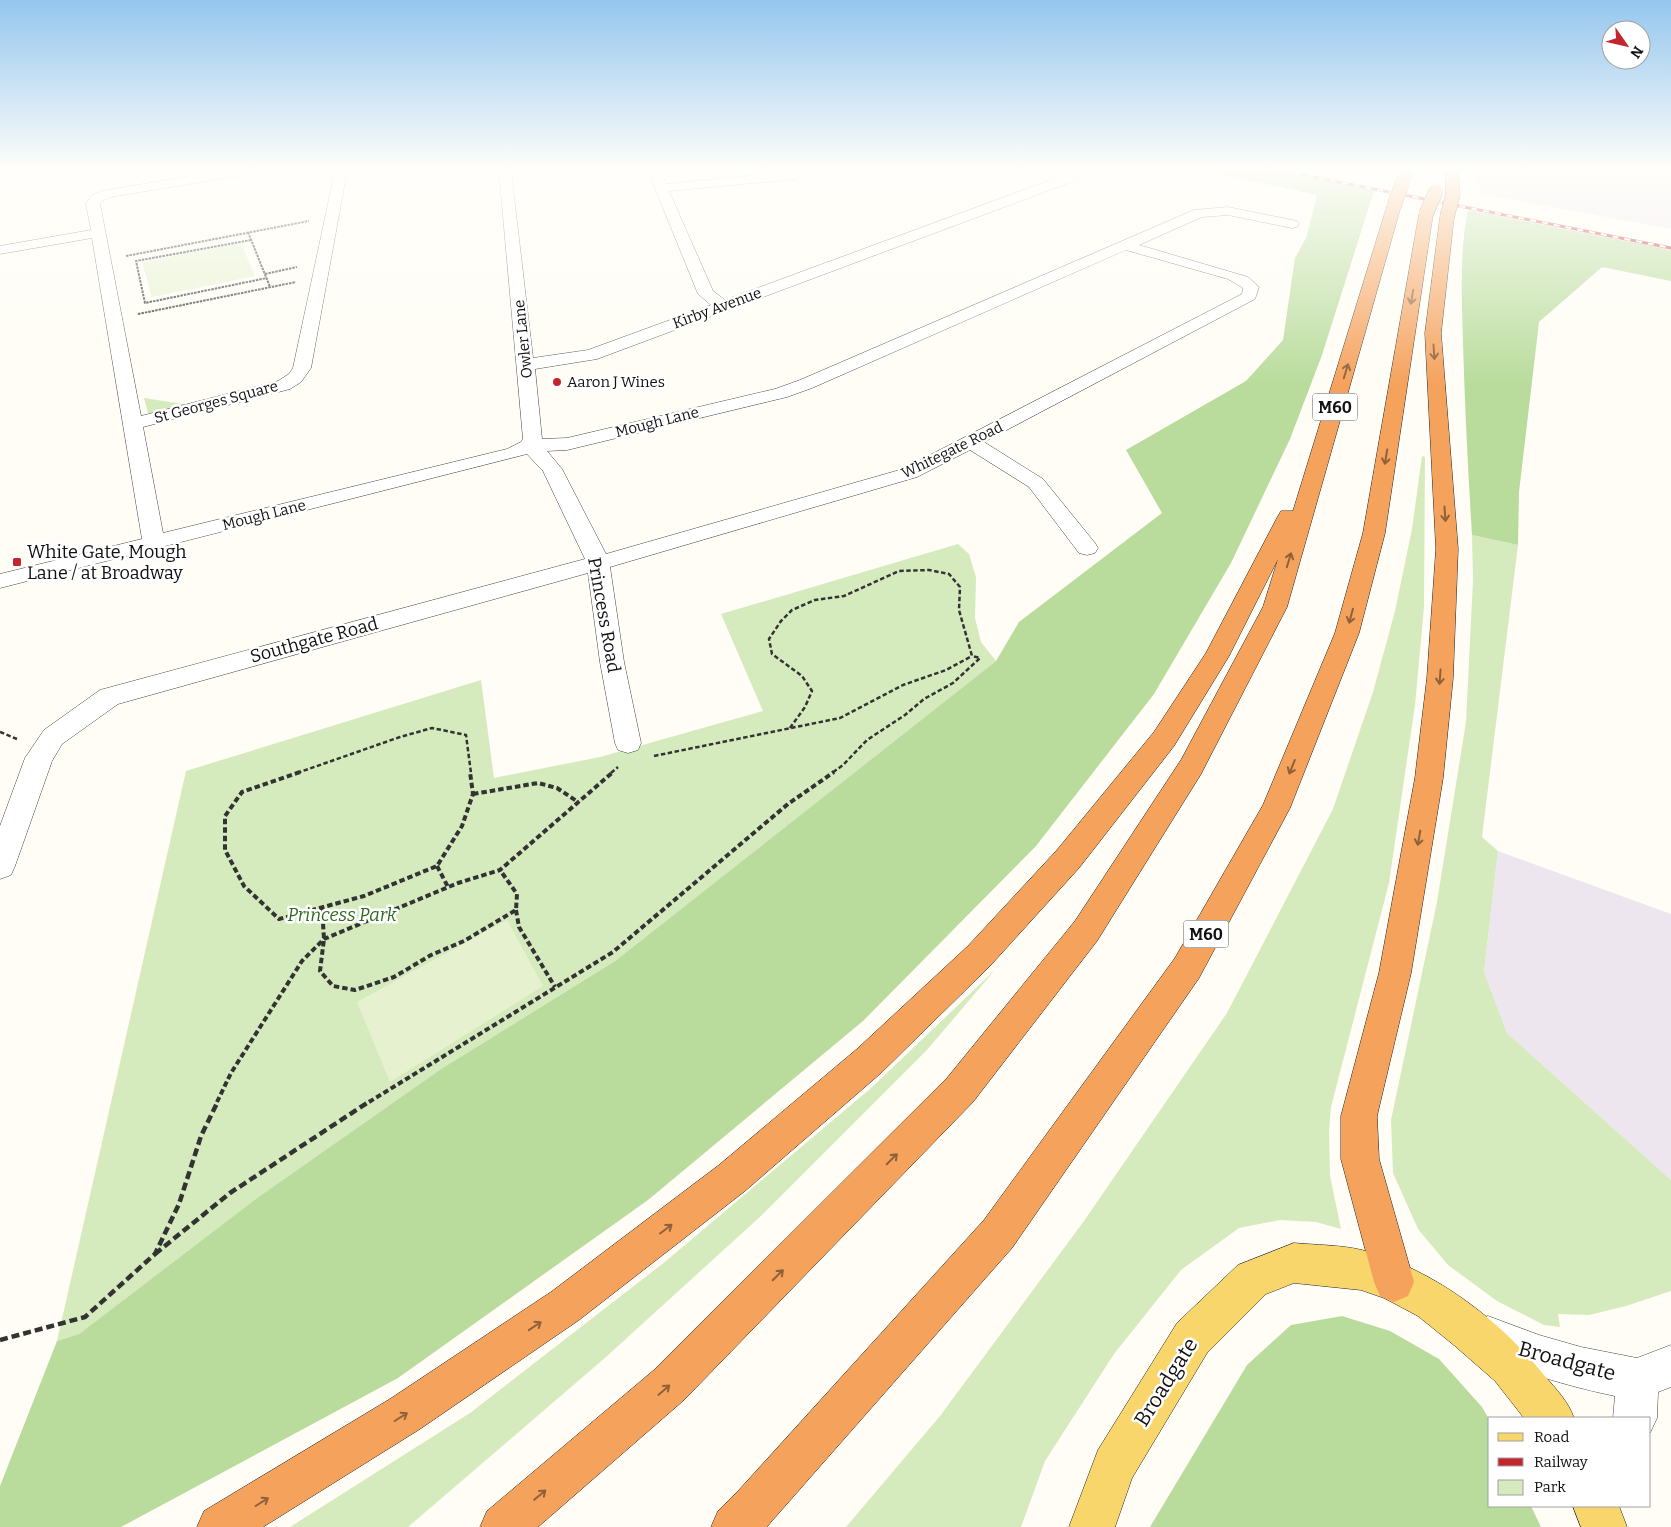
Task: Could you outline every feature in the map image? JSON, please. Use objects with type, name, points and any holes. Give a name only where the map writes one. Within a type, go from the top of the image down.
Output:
[{"type":"highway","name":"M60","points":[[503,1527],[669,1385],[960,1090],[1086,931],[1191,767],[1275,607],[1383,242]]},
{"type":"highway","name":"M60","points":[[734,1527],[755,1506],[998,1234],[1187,968],[1276,808],[1347,633],[1374,533],[1407,324],[1430,242]]},
{"type":"highway","name":"M60","points":[[1394,1282],[1360,1159],[1359,1116],[1395,973],[1429,778],[1440,678],[1447,549],[1433,333],[1439,242]]},
{"type":"highway","points":[[220,1527],[405,1414],[573,1300],[732,1178],[869,1060],[979,956],[1068,859],[1164,739],[1217,656],[1321,454]]},
{"type":"main road","name":"Broadgate","points":[[1092,1527],[1114,1466],[1192,1338],[1252,1279],[1294,1262],[1361,1270],[1394,1282],[1432,1302],[1470,1331],[1510,1366],[1551,1417]]},
{"type":"main road","points":[[1596,1507],[1605,1527]]},
{"type":"street","points":[[0,250],[45,242]]},
{"type":"street","name":"St Georges Square","points":[[100,242],[154,542]]},
{"type":"street","name":"St Georges Square","points":[[133,424],[284,385],[295,378],[302,368],[327,242]]},
{"type":"street","name":"Owler Lane","points":[[513,242],[524,365],[534,439],[529,446]]},
{"type":"street","points":[[684,242],[706,294],[724,306]]},
{"type":"street","name":"Kirby Avenue","points":[[524,365],[591,355],[892,242]]},
{"type":"street","name":"Mough Lane","points":[[0,581],[514,453],[529,446],[552,446],[575,442],[772,395],[806,384],[1130,242]]},
{"type":"street","name":"Whitegate Road","points":[[598,563],[910,473],[1241,302],[1249,296],[1251,287],[1243,280],[1124,245]]},
{"type":"street","points":[[972,442],[1036,482],[1087,548]]},
{"type":"street","name":"Princess Road","points":[[529,446],[552,469],[592,547],[598,563],[612,662],[628,743]]},
{"type":"street","name":"Southgate Road","points":[[0,866],[39,758],[53,737],[92,707],[109,697],[598,563]]},
{"type":"street","name":"Broadgate","points":[[1470,1331],[1556,1361],[1648,1388]]},
{"type":"street","points":[[1605,1527],[1613,1507]]},
{"type":"path","points":[[123,256],[195,242]]},
{"type":"path","points":[[239,242],[136,261],[145,303],[267,278]]},
{"type":"path","points":[[252,242],[270,287]]},
{"type":"path","points":[[265,274],[298,267]]},
{"type":"path","points":[[134,315],[303,280]]},
{"type":"path","points":[[790,728],[805,707],[812,691],[802,676],[772,654],[769,639],[781,621],[792,610],[815,600],[844,596],[899,571],[929,570],[949,574],[960,587],[959,610],[972,656]]},
{"type":"path","points":[[0,1340],[85,1317],[155,1254],[230,1193],[429,1063],[613,952],[788,804],[843,765],[868,740],[924,699],[953,683],[980,658],[972,656],[946,670],[903,685],[840,718],[654,756],[628,743],[624,763],[500,870],[448,887],[324,939],[302,961],[231,1073],[200,1136],[179,1204],[155,1254]]},
{"type":"path","points":[[432,728],[466,735],[473,794],[462,826],[437,866],[364,896],[279,919],[244,886],[225,850],[225,816],[242,792],[400,737],[432,728]]},
{"type":"path","points":[[473,794],[538,783],[557,788],[578,802]]},
{"type":"path","points":[[437,866],[448,887]]},
{"type":"path","points":[[500,870],[517,894],[516,910],[519,927],[555,987]]},
{"type":"path","points":[[322,907],[324,939],[320,971],[333,986],[356,990],[394,977],[431,955],[464,941],[516,910]]},
{"type":"shaded area","points":[[1498,851],[1671,914],[1671,1180],[1507,1033],[1484,972]]},
{"type":"green space","points":[[1304,242],[1358,242],[1322,355],[1290,439],[1231,563],[1154,694],[1036,846],[863,1021],[648,1200],[398,1378],[121,1527],[0,1527],[0,1486],[57,1341],[79,1334],[257,1198],[441,1069],[615,961],[996,661],[1019,622],[1162,513],[1126,450],[1246,381],[1283,340],[1295,258]]},
{"type":"green space","points":[[1632,242],[1671,250],[1671,281],[1602,267],[1539,322],[1519,492],[1518,545],[1472,535],[1462,294],[1463,243]]},
{"type":"green space","points":[[241,243],[255,276],[152,297],[142,262]]},
{"type":"green space","points":[[144,398],[189,405],[162,413],[148,413]]},
{"type":"green space","points":[[1422,456],[1425,457],[1424,607],[1415,705],[1389,883],[1331,1107],[1329,1131],[1330,1176],[1341,1229],[1316,1222],[1280,1220],[1239,1228],[1181,1270],[1114,1354],[1045,1461],[1021,1527],[846,1527],[940,1416],[1084,1221],[1227,1013],[1333,809],[1373,692],[1395,611],[1412,529]]},
{"type":"green space","points":[[1472,535],[1518,545],[1482,837],[1498,851],[1484,972],[1507,1033],[1671,1180],[1671,1291],[1626,1306],[1589,1315],[1558,1314],[1560,1327],[1544,1325],[1497,1301],[1448,1265],[1418,1229],[1393,1173],[1391,1120],[1437,902],[1466,722],[1473,580]]},
{"type":"green space","name":"Princess Park","points":[[958,544],[969,554],[976,577],[975,618],[981,642],[996,661],[615,961],[441,1069],[257,1198],[79,1334],[57,1341],[186,771],[481,680],[494,778],[600,757],[763,711],[721,614]]},
{"type":"green space","points":[[507,920],[543,986],[390,1082],[357,1002]]},
{"type":"green space","points":[[995,970],[927,1050],[762,1215],[606,1357],[408,1527],[290,1527],[470,1413],[666,1261],[870,1089]]},
{"type":"green space","points":[[1342,1316],[1390,1331],[1439,1359],[1482,1407],[1488,1418],[1488,1507],[1531,1507],[1541,1527],[1150,1527],[1247,1365],[1291,1325]]},
{"type":"railway","points":[[1642,242],[1671,248]]},
{"type":"place","name":"Aaron J Wines","points":[[557,382]]},
{"type":"place","name":"White Gate, Mough Lane / at Broadway","points":[[17,562]]}]
